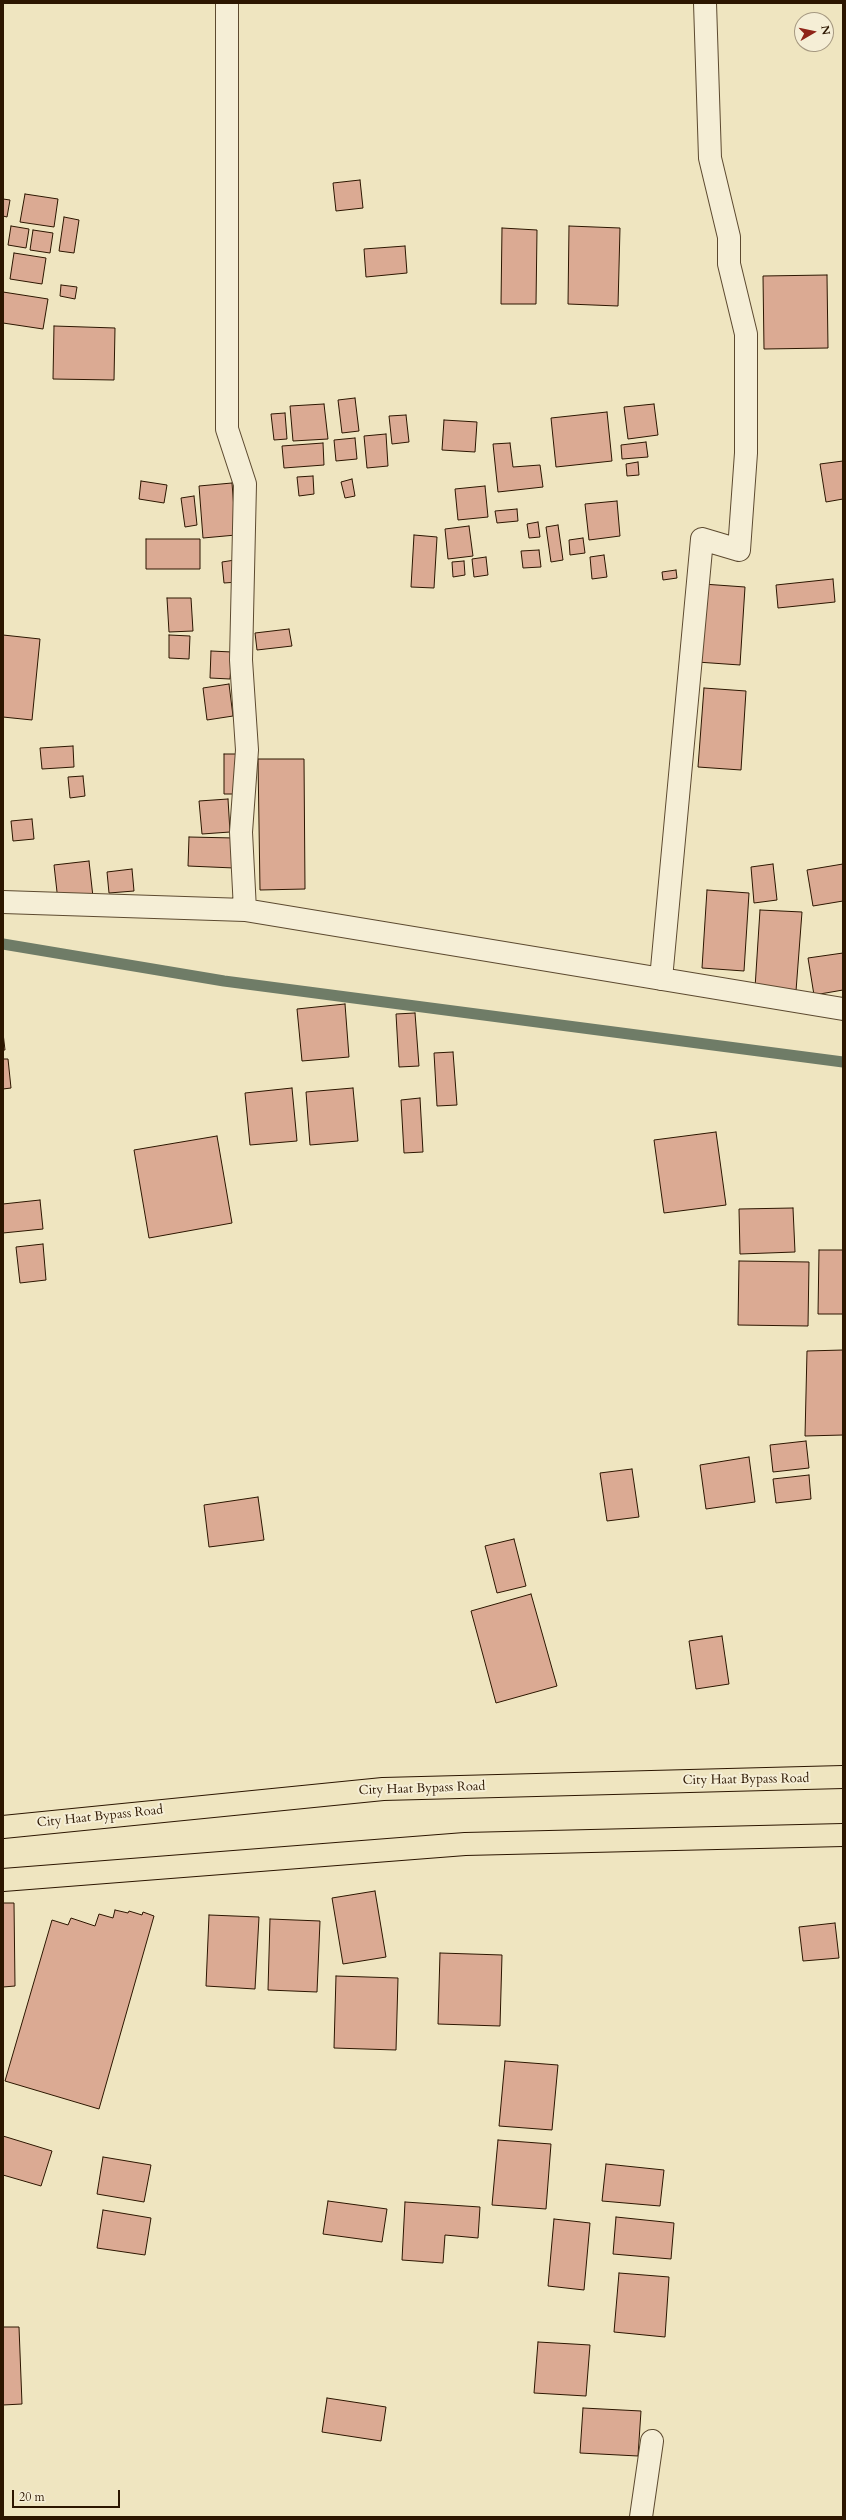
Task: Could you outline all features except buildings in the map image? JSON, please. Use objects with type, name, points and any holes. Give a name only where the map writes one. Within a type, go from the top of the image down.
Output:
[{"type":"main road","name":"City Haat Bypass Road","points":[[3,1827],[383,1789],[843,1778]]},
{"type":"main road","points":[[3,1880],[465,1844],[843,1835]]},
{"type":"street","points":[[227,3],[227,429],[245,484],[241,660],[247,750],[241,832],[245,910]]},
{"type":"street","points":[[661,979],[702,539],[739,550],[746,453],[746,334],[729,264],[729,237],[710,158],[705,3]]},
{"type":"street","points":[[3,902],[245,910],[843,1009]]},
{"type":"street","points":[[641,2517],[652,2441]]},
{"type":"waterway","points":[[3,944],[224,981],[843,1062]]}]
